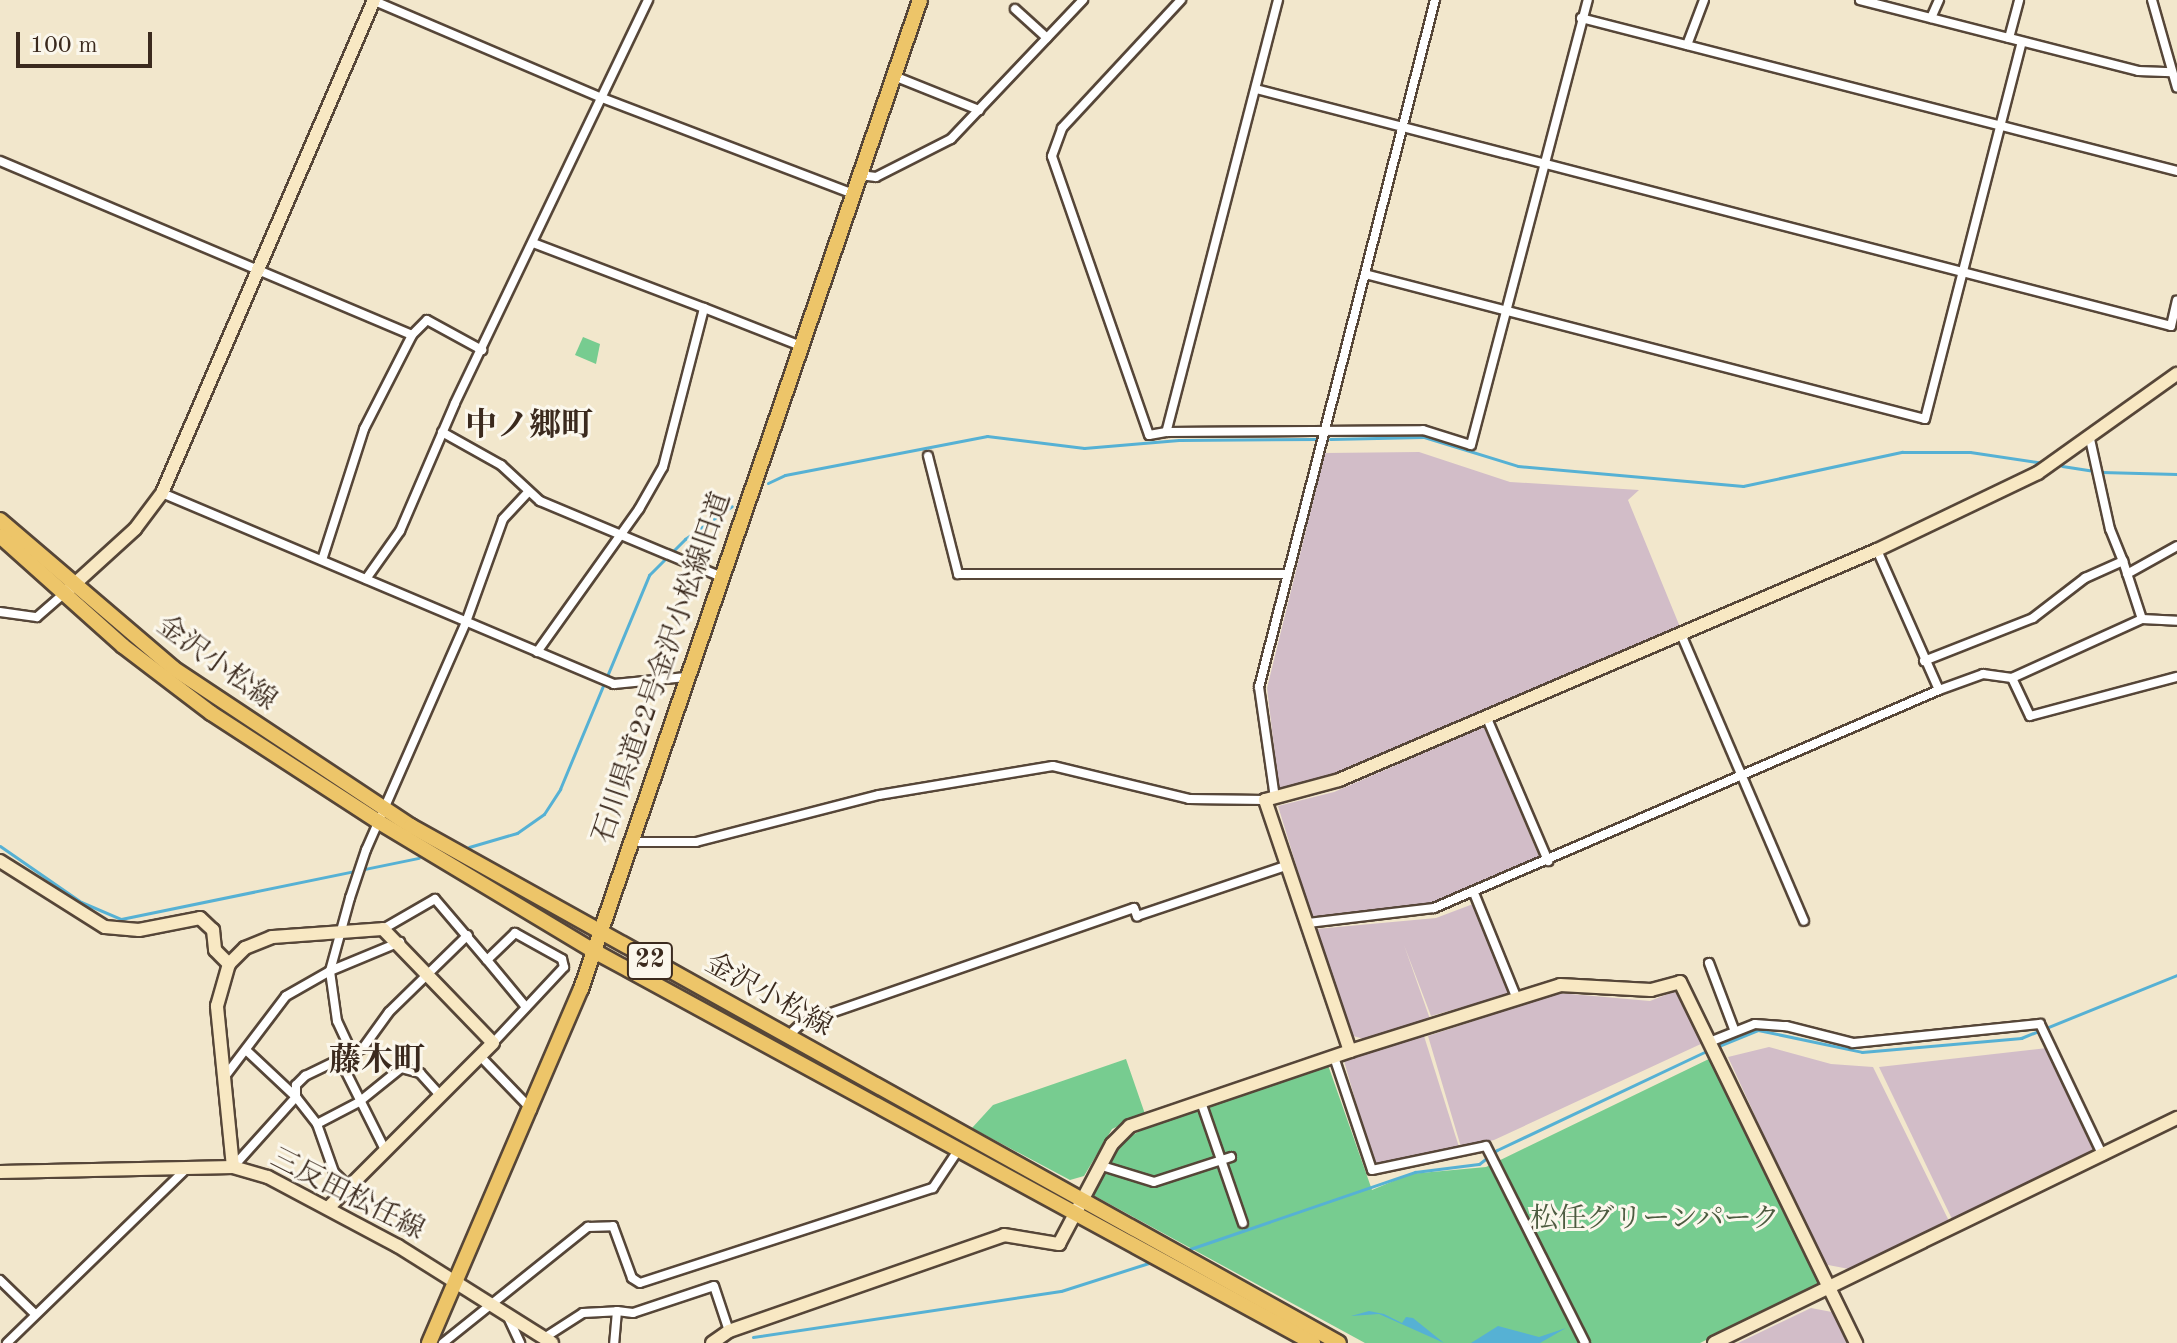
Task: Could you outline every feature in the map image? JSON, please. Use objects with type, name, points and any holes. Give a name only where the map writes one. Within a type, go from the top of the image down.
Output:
[{"type":"main road","name":"石川県道22号金沢小松線旧道","points":[[429,1343],[533,1110],[594,951],[920,0]]},
{"type":"main road","name":"金沢小松線","points":[[0,520],[68,590]]},
{"type":"main road","name":"金沢小松線","points":[[0,536],[211,713],[382,816],[594,951],[959,1149],[1081,1207],[1339,1343]]},
{"type":"main road","name":"金沢小松線","points":[[382,816],[788,1036],[1081,1207],[1288,1337],[1313,1343]]},
{"type":"street","points":[[0,612],[37,617],[135,529],[162,493],[373,0],[602,98],[854,194]]},
{"type":"street","points":[[366,579],[400,531],[442,432],[648,0]]},
{"type":"street","points":[[860,175],[876,177],[951,139],[1083,0]]},
{"type":"street","points":[[1181,0],[1062,128],[1052,156],[1149,435],[1166,432],[1423,430],[1471,445],[1588,0]]},
{"type":"street","points":[[1166,432],[1278,0]]},
{"type":"street","points":[[1350,1051],[1286,866],[1270,799],[1259,687],[1435,0]]},
{"type":"street","points":[[1687,45],[1704,0]]},
{"type":"street","points":[[1860,0],[1880,2],[2138,71],[2172,72]]},
{"type":"street","points":[[1931,18],[1939,0]]},
{"type":"street","points":[[2009,38],[2019,0]]},
{"type":"street","points":[[2152,0],[2177,88]]},
{"type":"street","points":[[1015,9],[1047,38]]},
{"type":"street","points":[[1581,18],[2177,171]]},
{"type":"street","points":[[1365,274],[1925,419],[2022,42]]},
{"type":"street","points":[[894,76],[979,110]]},
{"type":"street","points":[[1256,89],[2171,326],[2177,301]]},
{"type":"street","points":[[0,161],[412,335]]},
{"type":"street","points":[[533,243],[801,346]]},
{"type":"street","points":[[537,652],[663,467],[704,308]]},
{"type":"street","points":[[322,560],[364,429],[412,335],[427,320],[482,350]]},
{"type":"street","points":[[629,842],[696,842],[879,795],[1053,766],[1189,799],[1270,799],[1339,780],[1877,550],[2038,473],[2090,439],[2177,374]]},
{"type":"street","points":[[442,432],[501,465],[528,492],[618,537],[722,577]]},
{"type":"street","points":[[2090,439],[2099,467],[2110,529],[2142,619]]},
{"type":"street","points":[[928,456],[958,574],[1288,574]]},
{"type":"street","points":[[352,1053],[337,1021],[330,971],[340,931],[363,859],[466,622],[503,519],[528,492]]},
{"type":"street","points":[[162,493],[614,684],[686,677]]},
{"type":"street","points":[[2127,574],[2177,546]]},
{"type":"street","points":[[1877,550],[1939,690]]},
{"type":"street","points":[[1924,661],[2033,618],[2085,578],[2123,561]]},
{"type":"street","points":[[1308,923],[1434,908],[1939,690],[1983,674],[2012,678],[2142,619],[2177,621]]},
{"type":"street","points":[[1681,634],[1804,921]]},
{"type":"street","points":[[2012,678],[2030,716],[2177,677]]},
{"type":"street","points":[[1486,716],[1548,861]]},
{"type":"street","points":[[0,861],[105,927],[139,930],[200,918],[213,930],[215,950],[229,964]]},
{"type":"street","points":[[788,1036],[802,1023],[1134,908],[1137,916],[1286,866]]},
{"type":"street","points":[[1474,893],[1517,999]]},
{"type":"street","points":[[233,1167],[217,1006],[229,964],[245,948],[272,937],[383,929],[435,899],[526,1007]]},
{"type":"street","points":[[383,929],[400,942],[493,1043]]},
{"type":"street","points":[[328,1208],[493,1043],[564,967],[562,959],[515,933],[487,960]]},
{"type":"street","points":[[233,1167],[296,1097],[296,1085],[305,1076],[352,1053],[468,935]]},
{"type":"street","points":[[223,1080],[286,996],[330,971],[400,942]]},
{"type":"street","points":[[1709,963],[1734,1029]]},
{"type":"street","points":[[712,1343],[729,1331],[1004,1235],[1059,1244],[1112,1144],[1130,1126],[1350,1051],[1560,985],[1651,990],[1680,982],[1714,1046],[1856,1343]]},
{"type":"street","points":[[1714,1046],[1734,1029],[1770,1023],[1853,1043],[2041,1026],[2103,1156]]},
{"type":"street","points":[[246,1050],[296,1097],[317,1124],[334,1172],[348,1186]]},
{"type":"street","points":[[480,1056],[533,1110]]},
{"type":"street","points":[[1334,1057],[1372,1170],[1486,1146],[1490,1150],[1585,1343]]},
{"type":"street","points":[[340,1060],[385,1150]]},
{"type":"street","points":[[317,1124],[359,1102],[401,1068],[420,1073],[440,1095]]},
{"type":"street","points":[[1201,1102],[1243,1223]]},
{"type":"street","points":[[1714,1343],[2177,1118]]},
{"type":"street","points":[[443,1343],[489,1303],[588,1227],[613,1226],[632,1278],[640,1283],[933,1188],[959,1149]]},
{"type":"street","points":[[1102,1166],[1154,1182],[1231,1157]]},
{"type":"street","points":[[7,1343],[189,1167]]},
{"type":"street","name":"三反田松任線","points":[[0,1172],[233,1167],[268,1177],[458,1282],[548,1341]]},
{"type":"street","points":[[0,1280],[35,1314]]},
{"type":"street","points":[[548,1341],[583,1313],[633,1313],[714,1286],[729,1331]]},
{"type":"street","points":[[614,1343],[617,1311]]},
{"type":"street","points":[[508,1317],[520,1343]]},
{"type":"shaded area","points":[[1419,452],[1510,482],[1639,490],[1628,500],[1680,627],[1326,779],[1279,789],[1267,688],[1325,453]]},
{"type":"shaded area","points":[[1484,727],[1540,859],[1431,904],[1312,917],[1278,806],[1334,792]]},
{"type":"shaded area","points":[[1473,904],[1512,993],[1431,1016],[1404,945],[1430,1019],[1364,1039],[1353,1036],[1316,929],[1436,918]]},
{"type":"shaded area","points":[[1673,992],[1681,993],[1703,1043],[1494,1140],[1461,1147],[1428,1036],[1559,993],[1650,1001]]},
{"type":"shaded area","points":[[1424,1036],[1459,1147],[1380,1167],[1373,1162],[1344,1061]]},
{"type":"shaded area","points":[[1769,1047],[1831,1064],[1873,1067],[1949,1221],[1849,1269],[1823,1264],[1728,1057]]},
{"type":"shaded area","points":[[2047,1048],[2096,1151],[1952,1219],[1879,1067]]},
{"type":"shaded area","points":[[1811,1308],[1832,1312],[1847,1343],[1738,1343]]},
{"type":"green space","points":[[583,337],[600,344],[596,364],[575,355]]},
{"type":"green space","name":"松任グリーンパーク","points":[[1713,1057],[1823,1282],[1700,1343],[1365,1343],[1093,1195],[1118,1144],[1143,1129],[1328,1065],[1372,1190],[1410,1174],[1486,1167]]},
{"type":"green space","points":[[1126,1059],[1145,1114],[1112,1129],[1084,1176],[1070,1180],[972,1128],[993,1105]]},
{"type":"water","points":[[1369,1311],[1384,1314],[1402,1323],[1406,1317],[1413,1318],[1444,1343],[1379,1314],[1351,1316]]},
{"type":"water","points":[[1498,1326],[1539,1337],[1566,1328],[1540,1343],[1471,1343]]},
{"type":"waterway","points":[[768,483],[785,475],[987,436],[1084,448],[1179,440],[1316,439]]},
{"type":"waterway","points":[[1330,439],[1424,437],[1518,466],[1743,486],[1902,452],[1970,452],[2044,463]]},
{"type":"waterway","points":[[2062,466],[2093,471]]},
{"type":"waterway","points":[[2101,472],[2177,474]]},
{"type":"waterway","points":[[469,847],[517,833],[544,814],[560,789],[649,575],[685,539],[732,506]]},
{"type":"waterway","points":[[0,846],[81,902],[121,919],[419,858]]},
{"type":"waterway","points":[[1716,1047],[1758,1030],[1862,1052],[2021,1038],[2177,975]]},
{"type":"waterway","points":[[1190,1249],[1415,1172],[1479,1164],[1497,1150],[1709,1050]]},
{"type":"waterway","points":[[753,1337],[1061,1291],[1149,1263]]},
{"type":"district","name":"中ノ郷町","points":[[529,427]]},
{"type":"district","name":"藤木町","points":[[377,1062]]}]
